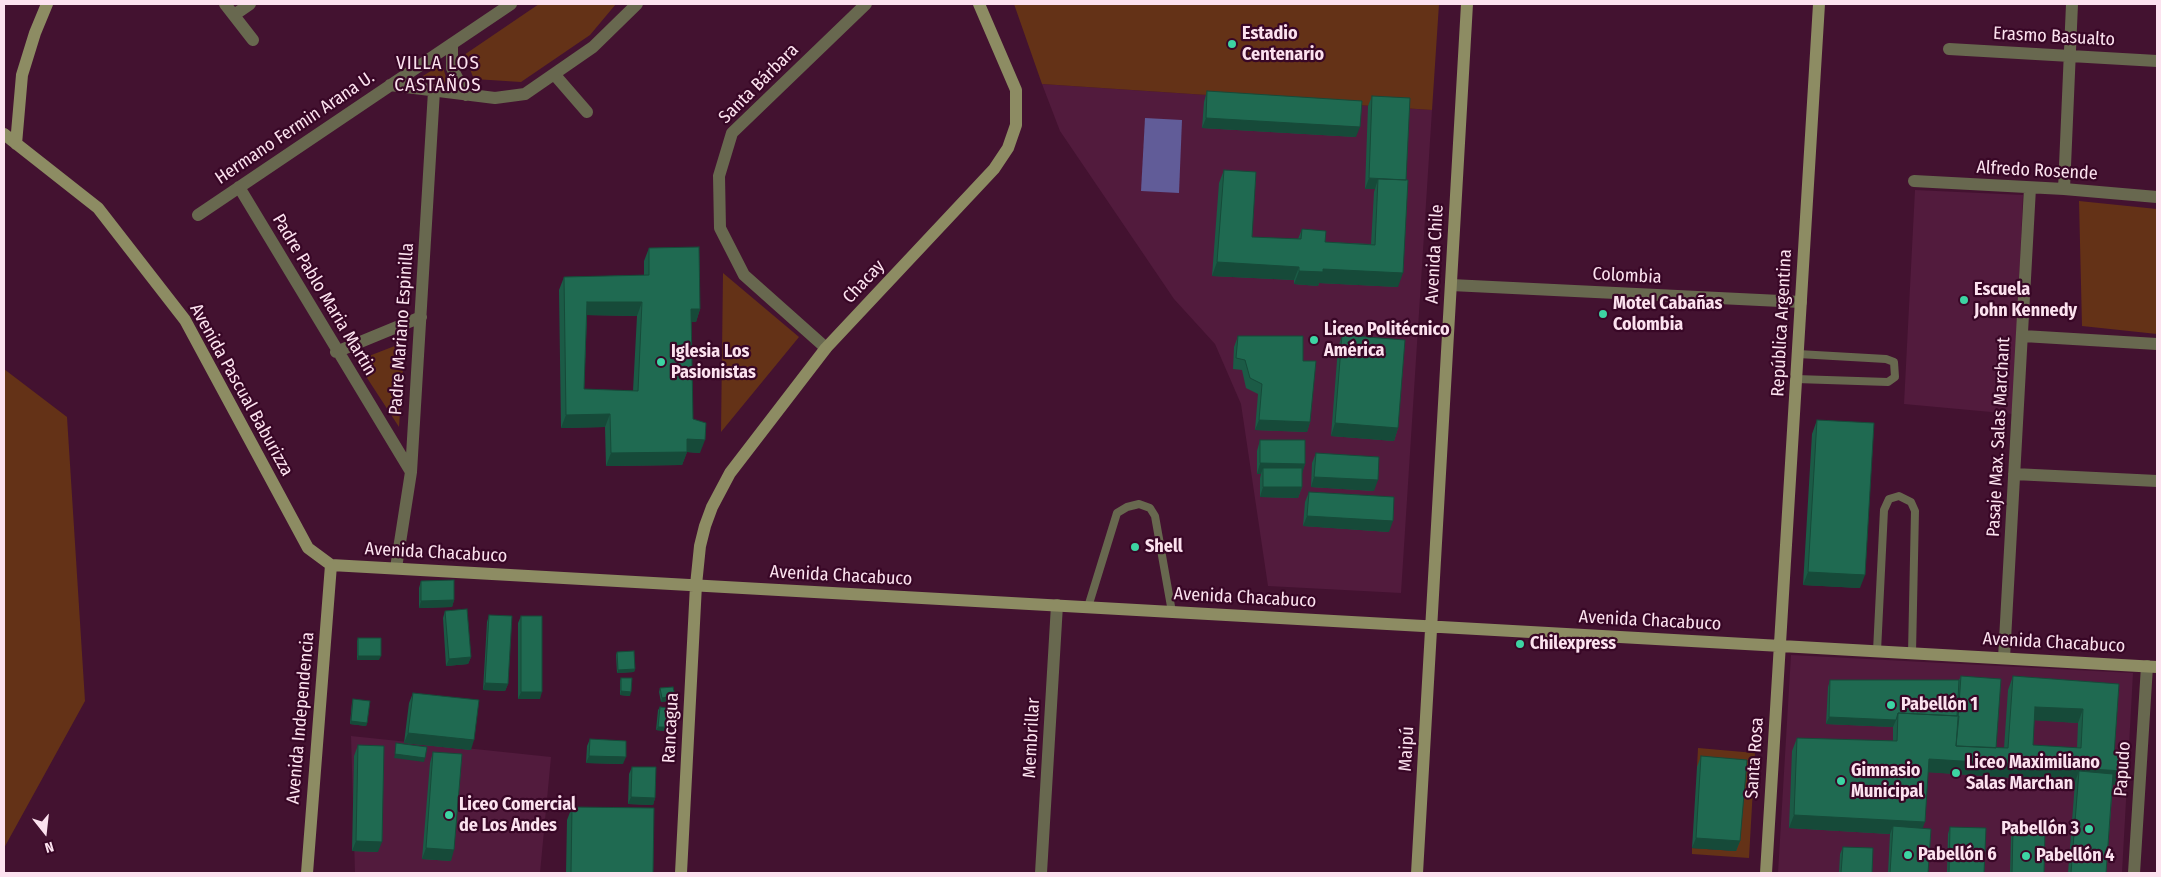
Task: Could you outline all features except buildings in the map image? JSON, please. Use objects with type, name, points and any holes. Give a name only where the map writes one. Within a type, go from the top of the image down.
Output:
[{"type":"main road","points":[[10,143],[22,75],[35,33],[47,4]]},
{"type":"main road","name":"Chacay","points":[[696,585],[700,546],[710,514],[721,489],[741,458],[826,348],[994,169],[1008,148],[1016,125],[1016,90],[979,4]]},
{"type":"main road","name":"Avenida Chile","points":[[1431,626],[1468,4]]},
{"type":"main road","name":"República Argentina","points":[[1780,645],[1819,4]]},
{"type":"main road","name":"Avenida Pascual Baburizza","points":[[4,134],[10,143],[98,208],[185,320],[308,548],[331,565]]},
{"type":"main road","name":"Avenida Chacabuco","points":[[331,565],[2152,666]]},
{"type":"main road","name":"Avenida Independencia","points":[[307,873],[331,565]]},
{"type":"main road","name":"Rancagua","points":[[681,873],[696,585]]},
{"type":"main road","name":"Maipú","points":[[1417,873],[1431,626]]},
{"type":"main road","name":"Santa Rosa","points":[[1766,873],[1780,645]]},
{"type":"street","points":[[225,4],[253,40]]},
{"type":"street","points":[[234,16],[250,4]]},
{"type":"street","name":"Hermano Fermin Arana U.","points":[[198,215],[512,4]]},
{"type":"street","points":[[390,85],[495,98],[524,94],[593,47],[637,4]]},
{"type":"street","name":"Santa Bárbara","points":[[826,348],[744,275],[720,228],[719,176],[732,133],[866,4]]},
{"type":"street","points":[[2064,189],[2072,4]]},
{"type":"street","points":[[452,44],[452,68],[466,95]]},
{"type":"street","name":"Erasmo Basualto","points":[[1949,49],[2157,61]]},
{"type":"street","points":[[554,74],[587,112]]},
{"type":"street","name":"Padre Mariano Espinilla","points":[[396,568],[411,472],[434,91]]},
{"type":"street","name":"Alfredo Rosende","points":[[1914,181],[2064,189],[2157,197]]},
{"type":"street","name":"Padre Pablo Maria Martin","points":[[239,187],[336,352],[411,472]]},
{"type":"street","name":"Pasaje Max. Salas Marchant","points":[[2004,658],[2030,188]]},
{"type":"street","name":"Colombia","points":[[1451,286],[1801,302]]},
{"type":"street","points":[[336,352],[421,317]]},
{"type":"street","points":[[2023,336],[2157,344]]},
{"type":"street","points":[[2014,474],[2157,482]]},
{"type":"street","name":"Membrillar","points":[[1042,873],[1057,605]]},
{"type":"street","name":"Papudo","points":[[2134,873],[2152,666]]},
{"type":"lane","points":[[1796,379],[1888,382],[1895,377],[1894,362],[1886,359],[1798,354]]},
{"type":"lane","points":[[1877,651],[1884,510],[1889,499],[1899,496],[1911,502],[1915,511],[1912,653]]},
{"type":"lane","points":[[1088,607],[1117,513],[1127,507],[1139,504],[1150,508],[1155,516],[1172,612]]},
{"type":"shaded area","points":[[539,4],[616,4],[590,35],[521,82],[474,79],[464,55]]},
{"type":"shaded area","name":"Estadio Centenario","points":[[1014,4],[1439,4],[1432,110],[1042,84]]},
{"type":"shaded area","points":[[442,64],[448,84],[418,79]]},
{"type":"shaded area","name":"Liceo Politécnico América","points":[[1042,84],[1432,110],[1401,593],[1268,586],[1241,404],[1215,344],[1174,299],[1060,131]]},
{"type":"shaded area","points":[[1145,118],[1182,120],[1179,193],[1141,191]]},
{"type":"shaded area","name":"Escuela John Kennedy","points":[[1915,190],[2023,195],[2013,414],[1904,404]]},
{"type":"shaded area","points":[[2079,201],[2157,209],[2157,334],[2082,326]]},
{"type":"shaded area","points":[[723,273],[799,337],[721,432]]},
{"type":"shaded area","points":[[405,342],[399,427],[356,361]]},
{"type":"shaded area","points":[[4,369],[67,417],[85,701],[4,848]]},
{"type":"shaded area","name":"Liceo Maximiliano Salas Marchan","points":[[1791,655],[2133,673],[2122,873],[1778,873]]},
{"type":"shaded area","name":"Liceo Comercial de Los Andes","points":[[351,736],[551,757],[540,873],[355,873]]},
{"type":"shaded area","points":[[1698,748],[1755,753],[1749,858],[1692,854],[1692,848],[1736,851],[1742,770],[1697,767]]},
{"type":"place","name":"Estadio Centenario","points":[[1232,44]]},
{"type":"place","name":"Escuela John Kennedy","points":[[1964,300]]},
{"type":"place","name":"Motel Cabañas Colombia","points":[[1603,314]]},
{"type":"place","name":"Liceo Politécnico América","points":[[1314,340]]},
{"type":"place","name":"Iglesia Los Pasionistas","points":[[661,362]]},
{"type":"place","name":"Shell","points":[[1135,547]]},
{"type":"place","name":"Chilexpress","points":[[1520,644]]},
{"type":"place","name":"Pabellón 1","points":[[1891,705]]},
{"type":"place","name":"Liceo Maximiliano Salas Marchan","points":[[1956,773]]},
{"type":"place","name":"Gimnasio Municipal","points":[[1841,781]]},
{"type":"place","name":"Liceo Comercial de Los Andes","points":[[449,815]]},
{"type":"place","name":"Pabellón 3","points":[[2089,829]]},
{"type":"place","name":"Pabellón 6","points":[[1908,855]]},
{"type":"place","name":"Pabellón 4","points":[[2026,856]]},
{"type":"district","name":"VILLA LOS CASTAÑOS","points":[[438,75]]}]
